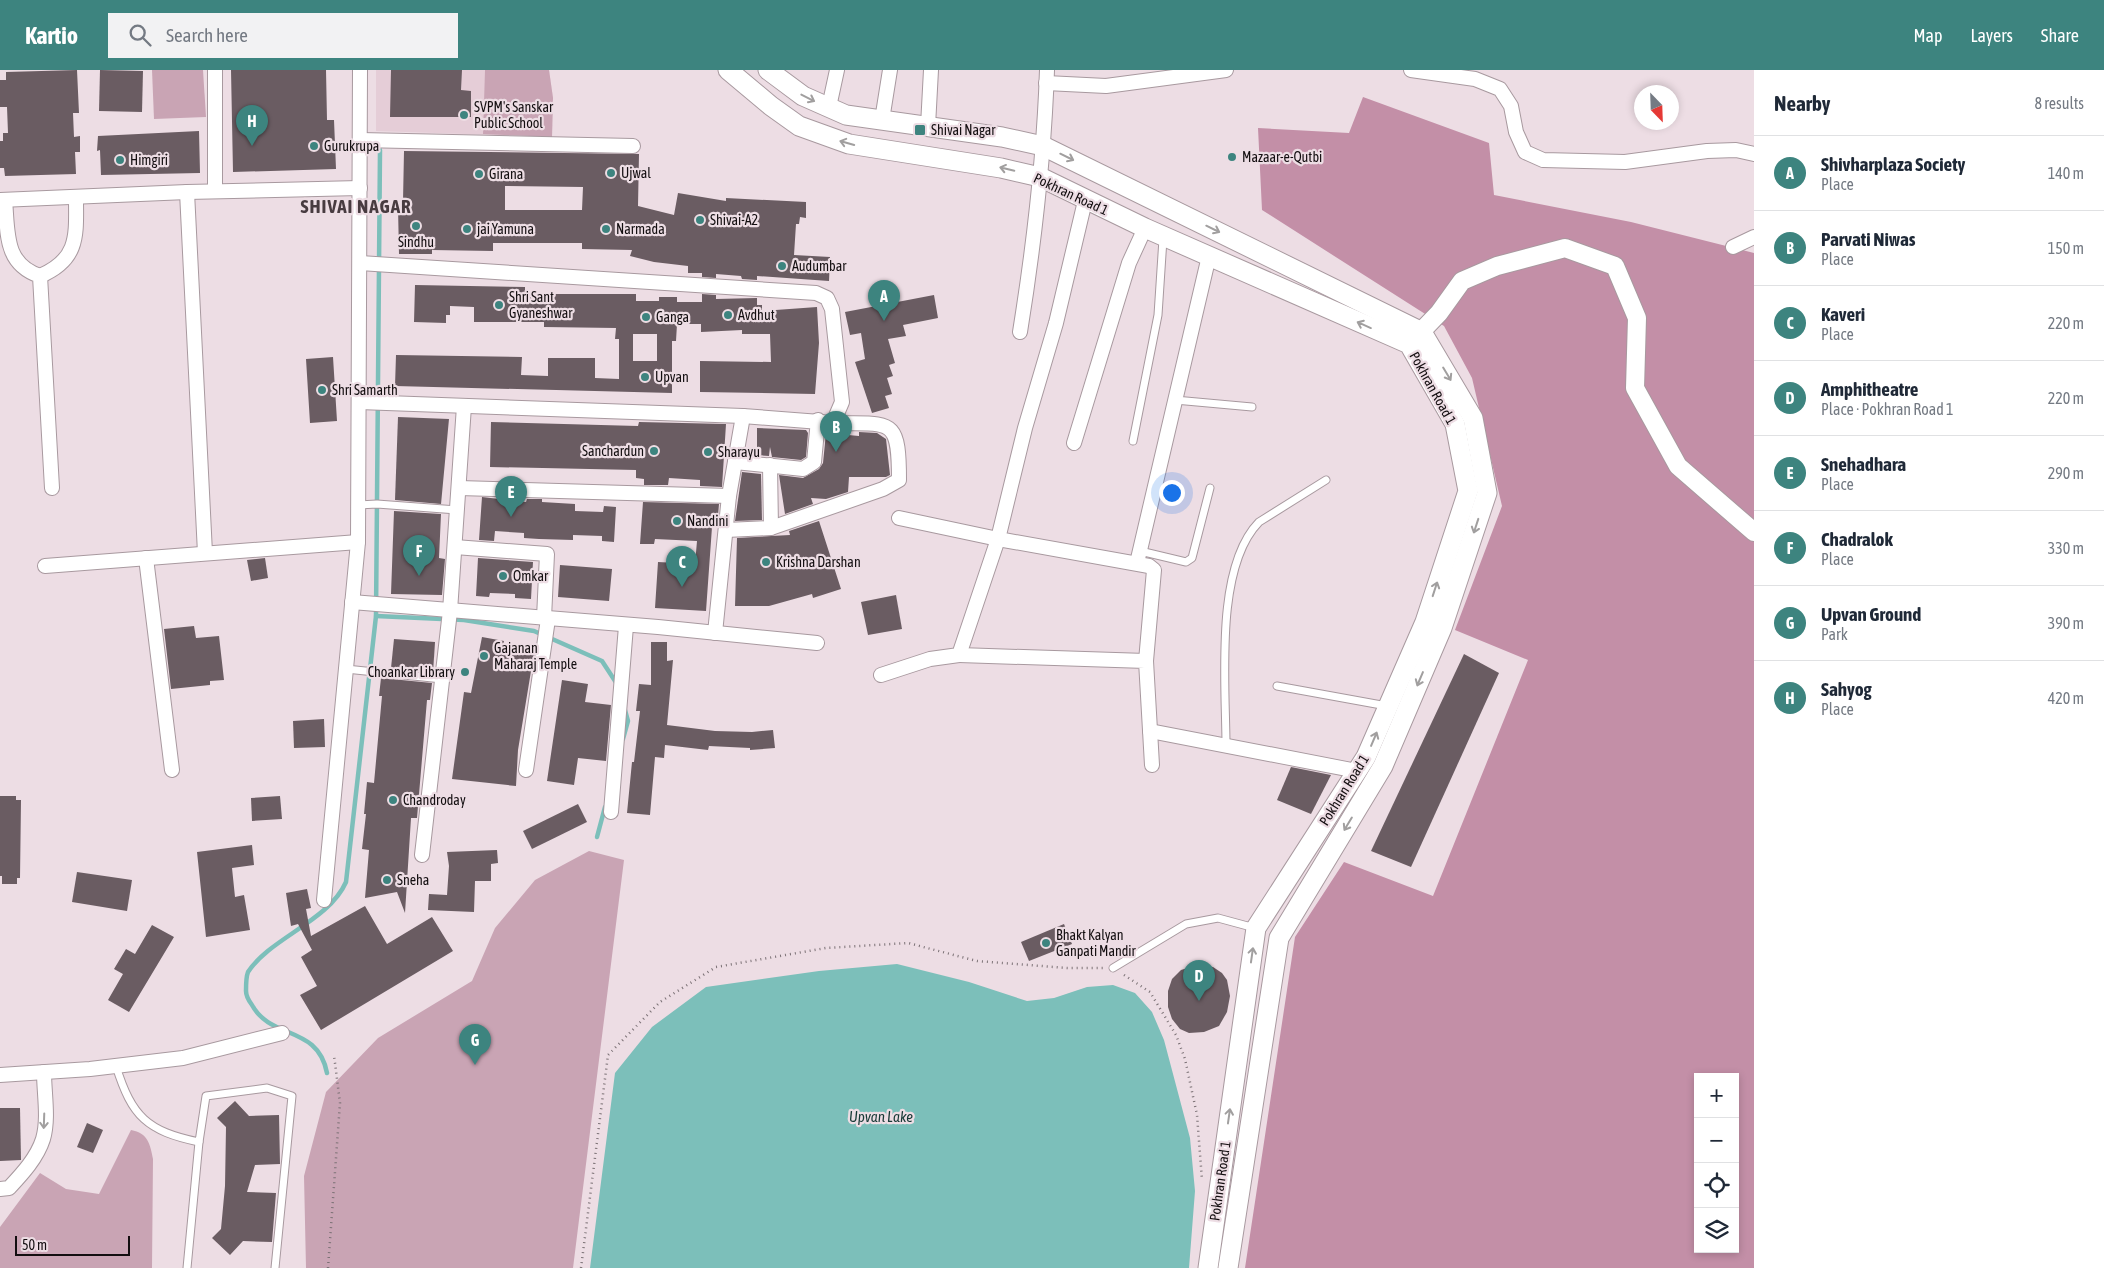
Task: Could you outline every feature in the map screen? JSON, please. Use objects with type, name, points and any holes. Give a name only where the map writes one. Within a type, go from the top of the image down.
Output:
[{"type":"main road","name":"Pokhran Road 1","points":[[728,70],[771,106],[799,126],[849,144],[1001,168],[1040,178],[1085,201],[1209,256],[1415,338],[1456,424],[1468,491],[1425,622],[1366,757],[1256,928],[1208,1268]]},
{"type":"main road","name":"Pokhran Road 1","points":[[768,70],[803,96],[846,115],[1002,137],[1043,146],[1415,338],[1473,418],[1487,492],[1442,628],[1383,766],[1279,938],[1228,1268]]},
{"type":"main road","points":[[1256,928],[1279,938]]},
{"type":"street","points":[[215,70],[215,191]]},
{"type":"street","points":[[324,900],[358,542],[360,70]]},
{"type":"street","points":[[829,107],[837,70]]},
{"type":"street","points":[[882,120],[890,70]]},
{"type":"street","points":[[928,126],[931,70]]},
{"type":"street","points":[[1020,332],[1032,253],[1040,178],[1046,76],[1106,86],[1226,70]]},
{"type":"street","points":[[1411,70],[1475,79],[1500,89],[1510,106],[1516,132],[1525,152],[1543,160],[1625,162],[1707,150],[1736,150],[1754,154]]},
{"type":"street","points":[[360,140],[633,146]]},
{"type":"street","points":[[76,197],[76,236],[73,249],[60,266],[40,276],[20,266],[10,248],[3,200],[215,191],[360,188]]},
{"type":"street","points":[[187,192],[205,553]]},
{"type":"street","points":[[959,655],[998,540],[1024,428],[1056,323],[1085,201]]},
{"type":"street","points":[[1074,443],[1129,263],[1145,228]]},
{"type":"street","points":[[1733,247],[1754,237]]},
{"type":"street","points":[[1415,338],[1462,282],[1497,266],[1565,248],[1615,266],[1637,318],[1636,388],[1678,466],[1754,532]]},
{"type":"street","points":[[1138,557],[1209,256]]},
{"type":"street","points":[[360,263],[816,293],[827,298],[832,309],[842,402],[832,423]]},
{"type":"street","points":[[40,276],[52,488]]},
{"type":"street","points":[[359,402],[818,420],[832,423],[886,425],[894,432],[899,448],[900,480],[883,489],[771,528],[726,530]]},
{"type":"street","points":[[422,855],[450,611],[464,406]]},
{"type":"street","points":[[715,633],[729,496],[743,416]]},
{"type":"street","points":[[735,462],[803,469],[814,462],[818,420]]},
{"type":"street","points":[[770,465],[771,528]]},
{"type":"street","points":[[459,488],[729,496]]},
{"type":"street","points":[[899,518],[998,540],[1138,557],[1154,570],[1146,661],[1152,765]]},
{"type":"street","points":[[45,566],[358,542]]},
{"type":"street","points":[[454,547],[547,554],[546,619],[526,770]]},
{"type":"street","points":[[146,558],[172,770]]},
{"type":"street","points":[[352,602],[817,643]]},
{"type":"street","points":[[611,812],[626,626]]},
{"type":"street","points":[[881,675],[930,659],[959,655],[1146,661]]},
{"type":"street","points":[[1150,731],[1357,771]]},
{"type":"street","points":[[0,1074],[116,1066],[183,1058],[282,1033]]},
{"type":"street","points":[[0,1189],[10,1188],[28,1168],[43,1140],[45,1121],[44,1072]]},
{"type":"lane","points":[[1133,441],[1158,315],[1163,236]]},
{"type":"lane","points":[[1175,400],[1252,407]]},
{"type":"lane","points":[[1226,746],[1226,621],[1241,551],[1252,530],[1259,522],[1326,480]]},
{"type":"lane","points":[[1138,557],[1186,562],[1192,558],[1210,488]]},
{"type":"lane","points":[[358,505],[377,504],[457,510]]},
{"type":"lane","points":[[346,669],[442,679]]},
{"type":"lane","points":[[1277,686],[1388,706]]},
{"type":"lane","points":[[1113,968],[1186,924],[1218,918],[1256,928]]},
{"type":"lane","points":[[116,1066],[125,1095],[144,1119],[169,1136],[199,1142]]},
{"type":"lane","points":[[187,1268],[199,1142],[206,1096],[267,1088],[292,1096],[275,1268]]},
{"type":"path","points":[[581,1268],[608,1055],[660,1002],[716,968],[826,948],[908,944],[977,961],[1067,968],[1113,968],[1150,992],[1176,1035],[1185,1059],[1197,1115],[1202,1186]]},
{"type":"path","points":[[328,1268],[340,1103],[334,1055]]},
{"type":"shaded area","points":[[152,70],[203,70],[206,117],[154,119]]},
{"type":"shaded area","name":"SVPM's Sanskar Public School","points":[[376,70],[549,70],[553,98],[552,137],[376,131]]},
{"type":"shaded area","points":[[485,70],[549,70],[553,98],[552,137],[483,134]]},
{"type":"shaded area","points":[[1363,97],[1489,143],[1494,195],[1631,222],[1754,253],[1754,1268],[1245,1268],[1295,937],[1344,862],[1433,896],[1528,660],[1455,630],[1502,506],[1472,378],[1444,326],[1262,210],[1258,128],[1349,133]]},
{"type":"shaded area","points":[[589,851],[624,860],[573,1268],[306,1268],[304,1176],[326,1092],[378,1038],[472,981],[495,928],[535,880]]},
{"type":"shaded area","points":[[131,1130],[137,1131],[145,1137],[153,1159],[152,1268],[0,1268],[0,1227],[40,1173],[66,1189],[99,1194]]},
{"type":"water","name":"Upvan Lake","points":[[897,964],[969,982],[1027,1001],[1054,998],[1087,987],[1113,985],[1135,993],[1152,1012],[1164,1040],[1190,1138],[1195,1191],[1189,1268],[590,1268],[615,1073],[652,1027],[706,987],[819,971]]},
{"type":"building","points":[[77,70],[79,113],[73,113],[74,137],[80,136],[80,152],[75,152],[76,174],[5,176],[4,168],[0,168],[0,141],[3,141],[3,133],[8,133],[7,107],[0,107],[0,80],[6,80],[6,72]]},
{"type":"building","points":[[100,70],[143,71],[142,112],[99,111]]},
{"type":"building","points":[[231,70],[326,70],[327,120],[334,120],[336,169],[233,172]]},
{"type":"building","points":[[391,70],[462,70],[461,90],[471,91],[471,117],[390,117]]},
{"type":"building","points":[[199,131],[200,173],[101,175],[100,150],[97,151],[98,136]]},
{"type":"building","points":[[404,151],[639,154],[638,206],[674,215],[678,193],[726,201],[726,198],[806,202],[806,218],[800,217],[799,224],[796,224],[794,255],[830,257],[829,281],[757,276],[757,280],[742,279],[741,276],[716,274],[716,278],[702,277],[702,273],[688,273],[688,266],[654,262],[630,256],[632,250],[582,249],[582,243],[493,243],[493,251],[432,250],[432,254],[399,254],[398,207],[400,201],[403,201]],"holes":[[[505,186],[583,187],[582,210],[505,210]]]},
{"type":"building","points":[[415,285],[525,287],[525,294],[636,294],[636,301],[659,301],[659,297],[677,297],[677,302],[702,302],[702,294],[716,295],[716,299],[757,298],[757,305],[762,305],[762,311],[817,307],[819,343],[815,394],[700,392],[700,361],[771,362],[770,334],[742,334],[742,330],[701,332],[701,324],[677,324],[676,341],[672,341],[672,393],[395,386],[396,355],[522,357],[521,375],[548,376],[548,358],[595,358],[595,378],[619,379],[619,339],[615,339],[616,328],[544,327],[544,322],[474,322],[474,307],[450,306],[450,315],[446,315],[446,323],[414,322]],"holes":[[[633,334],[657,334],[657,361],[633,361]]]},
{"type":"building","points":[[934,295],[938,318],[903,325],[906,336],[888,339],[895,363],[889,365],[893,376],[887,378],[892,394],[885,396],[889,408],[872,413],[855,362],[865,359],[861,333],[850,335],[845,312]]},
{"type":"building","name":"Shri Samarth","points":[[333,357],[337,421],[310,423],[306,359]]},
{"type":"building","points":[[398,417],[449,419],[441,504],[395,500]]},
{"type":"building","points":[[491,422],[638,426],[639,422],[726,424],[722,487],[700,486],[700,480],[669,478],[668,485],[644,485],[644,479],[636,478],[636,470],[490,467]]},
{"type":"building","points":[[757,428],[806,430],[808,433],[806,457],[801,460],[772,457],[770,447],[769,456],[757,455]]},
{"type":"building","points":[[859,432],[877,433],[886,439],[890,475],[886,477],[849,477],[848,492],[826,499],[811,498],[813,504],[785,514],[779,475],[803,478],[819,469],[823,463],[826,433],[859,436]]},
{"type":"building","points":[[742,472],[761,474],[762,520],[735,521]]},
{"type":"building","points":[[482,497],[526,502],[527,499],[542,499],[542,502],[575,504],[575,511],[603,512],[604,506],[616,507],[614,542],[602,541],[602,536],[573,535],[573,540],[539,539],[524,538],[524,533],[495,531],[494,541],[479,540]]},
{"type":"building","points":[[643,502],[719,504],[717,527],[712,527],[706,611],[655,608],[658,562],[695,564],[697,541],[655,539],[654,544],[640,544]]},
{"type":"building","points":[[394,511],[441,514],[439,558],[445,559],[442,595],[391,594]]},
{"type":"building","name":"Krishna Darshan","points":[[819,521],[841,589],[813,598],[812,594],[769,606],[735,606],[737,538],[790,535],[789,531]]},
{"type":"building","points":[[265,558],[268,578],[251,581],[247,560]]},
{"type":"building","name":"Omkar","points":[[478,558],[533,562],[531,599],[515,598],[515,594],[490,593],[489,597],[476,596]]},
{"type":"building","points":[[560,565],[612,569],[609,601],[558,597]]},
{"type":"building","points":[[896,595],[902,629],[868,635],[861,602]]},
{"type":"building","points":[[194,626],[196,638],[219,636],[224,680],[210,681],[210,685],[171,689],[164,629]]},
{"type":"building","points":[[482,637],[504,641],[502,649],[534,653],[518,750],[516,786],[452,779],[464,692],[471,693]]},
{"type":"building","points":[[394,639],[435,642],[433,673],[391,668]]},
{"type":"building","points":[[651,642],[667,642],[667,661],[673,660],[667,725],[715,731],[752,732],[773,730],[775,748],[750,750],[750,748],[709,746],[708,750],[665,745],[664,758],[655,757],[650,815],[627,813],[640,711],[636,711],[639,684],[651,685]]},
{"type":"building","points":[[1464,654],[1499,673],[1411,867],[1371,851]]},
{"type":"building","points":[[381,678],[432,683],[430,700],[427,700],[417,818],[411,818],[405,913],[397,892],[365,898],[369,850],[362,849],[366,814],[364,814],[367,782],[374,783],[382,696],[379,696]]},
{"type":"building","points":[[562,680],[588,684],[585,702],[611,705],[606,761],[578,758],[574,785],[547,781]]},
{"type":"building","points":[[324,719],[325,747],[294,748],[293,721]]},
{"type":"building","points":[[1291,767],[1331,775],[1311,814],[1277,800]]},
{"type":"building","points":[[0,796],[16,796],[16,800],[21,800],[20,878],[17,878],[17,884],[2,884],[2,876],[0,876]]},
{"type":"building","points":[[280,796],[282,819],[252,821],[251,798]]},
{"type":"building","points":[[578,804],[587,822],[532,849],[523,831]]},
{"type":"building","points":[[252,845],[254,865],[232,868],[235,897],[244,895],[250,930],[206,937],[197,852]]},
{"type":"building","points":[[497,850],[498,863],[491,864],[491,881],[475,881],[474,912],[428,910],[429,894],[447,895],[449,866],[447,852]]},
{"type":"building","points":[[77,872],[132,880],[127,911],[72,902]]},
{"type":"building","points":[[307,889],[311,908],[306,909],[311,936],[365,906],[387,944],[432,917],[453,951],[321,1030],[300,995],[317,986],[301,957],[312,950],[298,924],[291,926],[286,893]]},
{"type":"building","name":"Bhakt Kalyan Ganpati Mandir","points":[[1064,924],[1072,944],[1029,961],[1021,942]]},
{"type":"building","points":[[152,925],[174,937],[129,1012],[108,1000],[123,974],[114,969],[126,949],[135,954]]},
{"type":"building","points":[[1197,965],[1213,967],[1222,973],[1227,980],[1230,996],[1227,1012],[1219,1026],[1204,1032],[1189,1033],[1180,1029],[1172,1019],[1168,1007],[1168,991],[1172,979],[1181,970]]},
{"type":"building","points":[[235,1101],[249,1116],[279,1115],[280,1164],[255,1165],[247,1192],[276,1193],[272,1242],[243,1241],[230,1255],[212,1238],[221,1229],[225,1186],[226,1127],[217,1118]]},
{"type":"building","points":[[0,1108],[20,1108],[21,1160],[0,1161]]},
{"type":"building","points":[[87,1123],[103,1130],[93,1153],[77,1147]]},
{"type":"waterway","points":[[327,1073],[322,1058],[314,1047],[304,1040],[270,1024],[260,1016],[247,997],[246,982],[248,972],[258,960],[270,949],[327,908],[338,896],[346,882],[376,616],[380,150]]},
{"type":"waterway","points":[[376,616],[464,620],[534,631],[602,661],[617,684]]},
{"type":"waterway","points":[[623,739],[628,721],[625,710]]},
{"type":"waterway","points":[[597,837],[605,807]]},
{"type":"place","name":"SVPM's Sanskar Public School","points":[[464,115]]},
{"type":"place","name":"Shivai Nagar","points":[[920,130]]},
{"type":"place","name":"Sahyog","points":[[252,146]]},
{"type":"place","name":"Gurukrupa","points":[[314,146]]},
{"type":"place","name":"Mazaar-e-Qutbi","points":[[1232,157]]},
{"type":"place","name":"Himgiri","points":[[120,160]]},
{"type":"place","name":"Ujwal","points":[[611,173]]},
{"type":"place","name":"Girana","points":[[479,174]]},
{"type":"place","name":"Shivai-A2","points":[[700,220]]},
{"type":"place","name":"Sindhu","points":[[416,226]]},
{"type":"place","name":"jai Yamuna","points":[[467,229]]},
{"type":"place","name":"Narmada","points":[[606,229]]},
{"type":"place","name":"Audumbar","points":[[782,266]]},
{"type":"place","name":"Shri Sant Gyaneshwar","points":[[499,305]]},
{"type":"place","name":"Avdhut","points":[[728,315]]},
{"type":"place","name":"Ganga","points":[[646,317]]},
{"type":"place","name":"Shivharplaza Society","points":[[884,321]]},
{"type":"place","name":"Upvan","points":[[645,377]]},
{"type":"place","name":"Shri Samarth","points":[[322,390]]},
{"type":"place","name":"Sanchardun","points":[[654,451]]},
{"type":"place","name":"Sharayu","points":[[708,452]]},
{"type":"place","name":"Parvati Niwas","points":[[836,452]]},
{"type":"place","name":"Snehadhara","points":[[511,517]]},
{"type":"place","name":"Nandini","points":[[677,521]]},
{"type":"place","name":"Krishna Darshan","points":[[766,562]]},
{"type":"place","name":"Chadralok","points":[[419,576]]},
{"type":"place","name":"Omkar","points":[[503,576]]},
{"type":"place","name":"Kaveri","points":[[682,587]]},
{"type":"place","name":"Gajanan Maharaj Temple","points":[[484,656]]},
{"type":"place","name":"Choankar Library","points":[[465,672]]},
{"type":"place","name":"Chandroday","points":[[393,800]]},
{"type":"place","name":"Sneha","points":[[387,880]]},
{"type":"place","name":"Bhakt Kalyan Ganpati Mandir","points":[[1046,943]]},
{"type":"place","name":"Amphitheatre","points":[[1199,1001]]},
{"type":"place","name":"Upvan Ground","points":[[475,1065]]},
{"type":"district","name":"SHIVAI NAGAR","points":[[356,206]]}]
